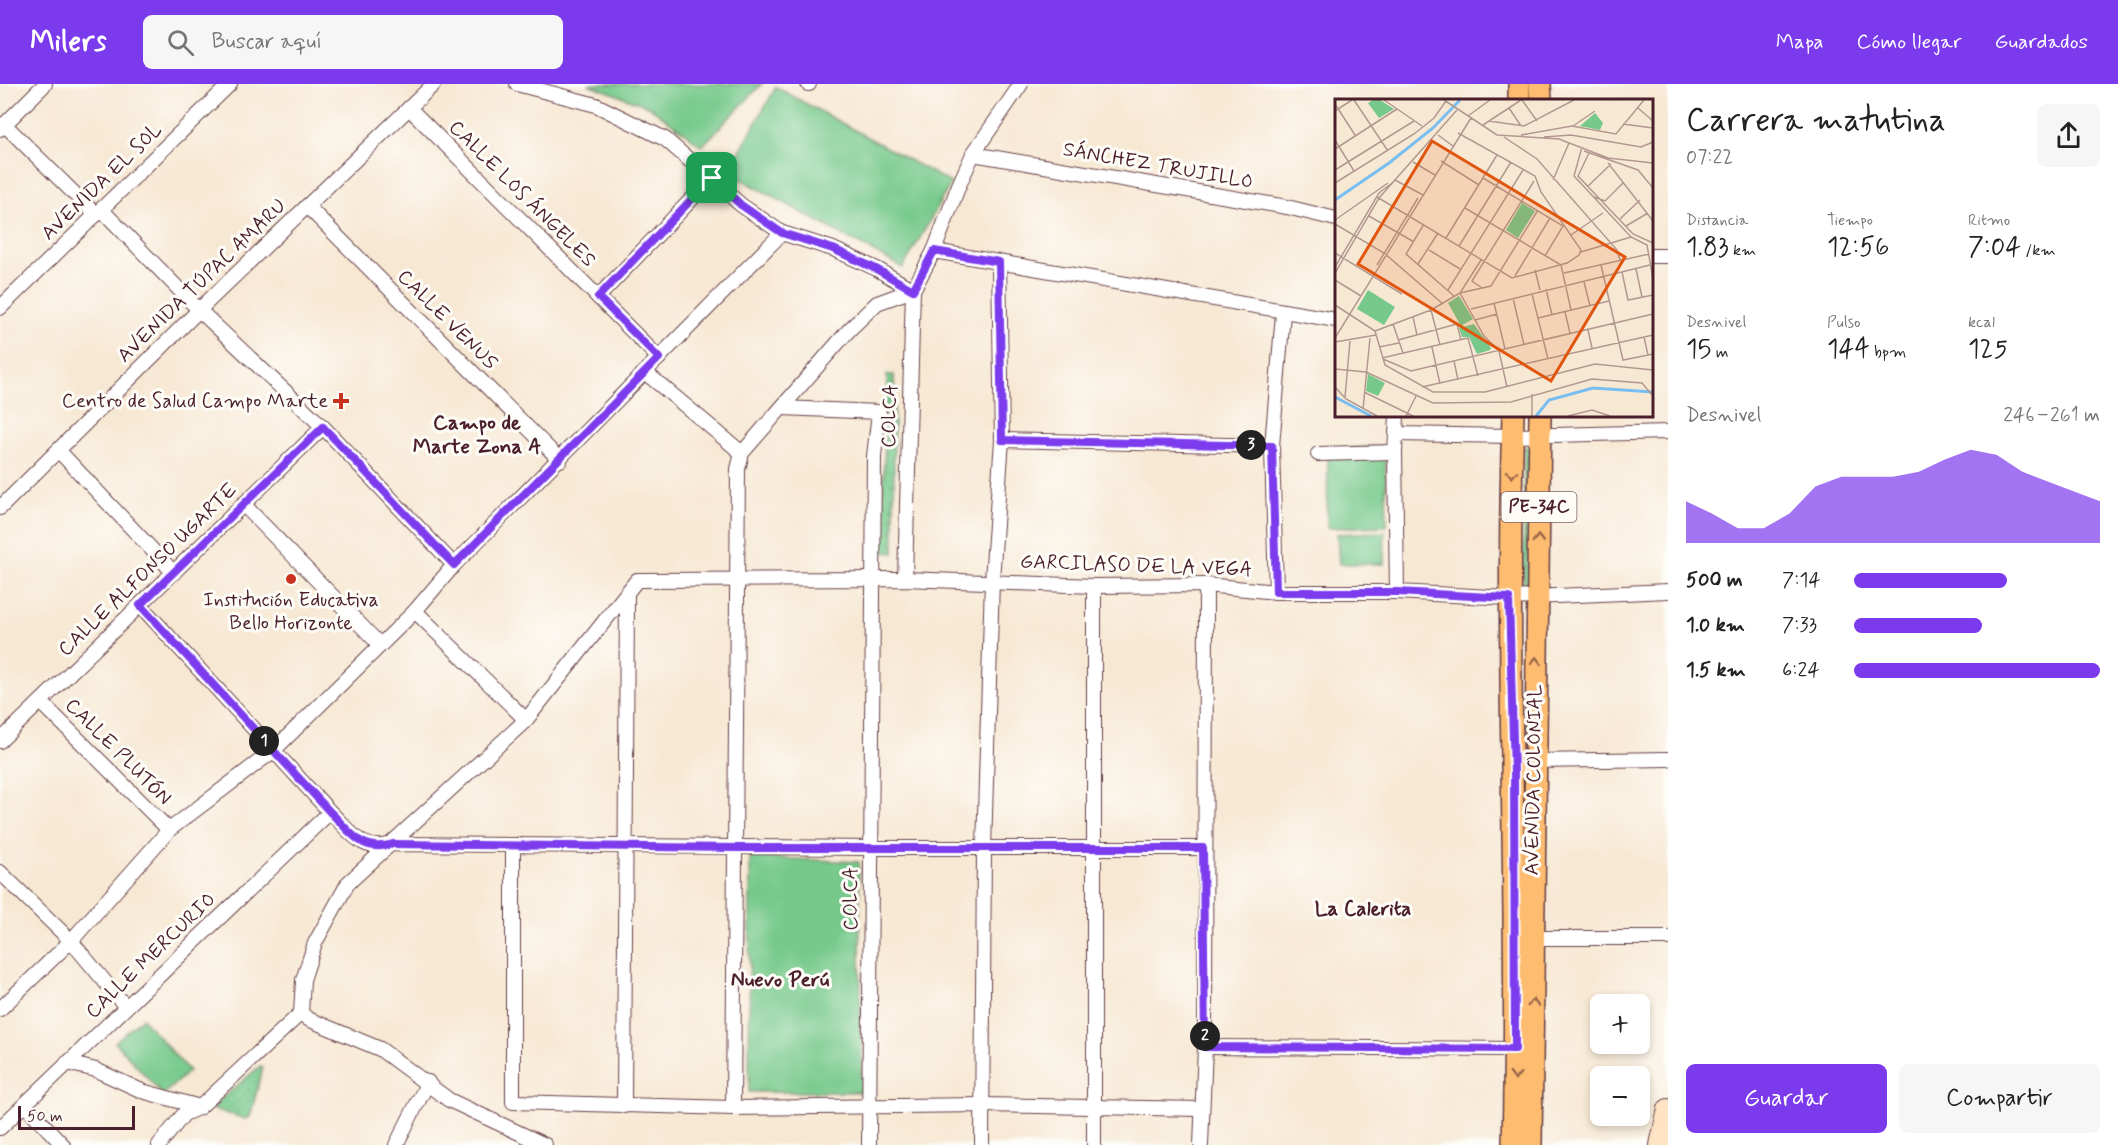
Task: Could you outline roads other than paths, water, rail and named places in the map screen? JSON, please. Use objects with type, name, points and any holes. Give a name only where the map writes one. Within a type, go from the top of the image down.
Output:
[{"type":"main road","points":[[1540,84],[1541,99]]},
{"type":"main road","name":"AVENIDA COLONIAL","points":[[1531,1145],[1524,1049],[1524,938],[1534,761],[1540,424]]},
{"type":"main road","name":"AVENIDA COLONIAL","points":[[1513,426],[1509,598],[1514,774],[1524,938]]},
{"type":"main road","name":"AVENIDA COLONIAL","points":[[1513,1145],[1524,1049]]},
{"type":"street","points":[[45,84],[2,127],[99,212],[323,427],[454,565]]},
{"type":"street","name":"AVENIDA EL SOL","points":[[0,308],[230,84]]},
{"type":"street","name":"AVENIDA TÚPAC AMARU","points":[[0,508],[199,310],[434,84]]},
{"type":"street","points":[[518,84],[596,105],[665,139],[741,205],[782,233],[833,249],[876,269],[913,290]]},
{"type":"street","points":[[733,1108],[738,469],[742,453],[849,330],[878,303],[913,290],[934,251],[973,154],[1021,84]]},
{"type":"street","name":"CALLE LOS ÁNGELES","points":[[409,108],[659,358]]},
{"type":"street","name":"SÁNCHEZ TRUJILLO","points":[[973,154],[1287,207],[1335,219]]},
{"type":"street","points":[[598,297],[712,178]]},
{"type":"street","name":"CALLE VENUS","points":[[307,207],[560,460]]},
{"type":"street","points":[[0,1009],[71,941],[169,830],[273,751],[415,611],[454,565],[782,233]]},
{"type":"street","points":[[934,251],[1283,313],[1335,320]]},
{"type":"street","points":[[982,1145],[984,848],[992,580],[1002,440],[999,262]]},
{"type":"street","name":"COLCA","points":[[905,579],[913,290]]},
{"type":"street","points":[[1276,592],[1272,446],[1283,313]]},
{"type":"street","points":[[646,373],[742,453]]},
{"type":"street","name":"COLCA","points":[[782,408],[879,412],[874,456],[869,1145]]},
{"type":"street","points":[[1397,417],[1395,452],[1397,592]]},
{"type":"street","points":[[1396,434],[1540,424],[1668,432]]},
{"type":"street","name":"CALLE ALFONSO UGARTE","points":[[0,741],[323,427]]},
{"type":"street","points":[[1002,440],[1272,446]]},
{"type":"street","points":[[58,451],[174,573]]},
{"type":"street","points":[[1318,454],[1395,452]]},
{"type":"street","points":[[243,504],[380,645]]},
{"type":"street","name":"GARCILASO DE LA VEGA","points":[[627,596],[638,580],[992,580],[1094,586],[1206,585],[1276,592],[1397,592],[1509,598],[1668,591]]},
{"type":"street","points":[[1201,1145],[1205,1047],[1203,848],[1206,585]]},
{"type":"street","points":[[1094,586],[1096,1107],[1094,1145]]},
{"type":"street","points":[[159,1145],[184,1114],[200,1107],[301,1013],[303,980],[326,920],[348,883],[526,720],[627,596]]},
{"type":"street","points":[[624,1106],[627,596]]},
{"type":"street","points":[[140,605],[330,812],[364,845],[376,849],[393,844],[736,848],[1203,848]]},
{"type":"street","points":[[415,611],[526,720]]},
{"type":"street","name":"CALLE PLUTÓN","points":[[41,702],[169,830]]},
{"type":"street","points":[[1514,774],[1534,761],[1668,759]]},
{"type":"street","name":"CALLE MERCURIO","points":[[0,1128],[330,812]]},
{"type":"street","points":[[513,845],[513,1102],[733,1108],[983,1104],[1201,1110]]},
{"type":"street","points":[[0,872],[71,941],[126,1007]]},
{"type":"street","points":[[1524,938],[1668,938]]},
{"type":"street","points":[[301,1013],[334,1031],[380,1049],[428,1082],[449,1100],[545,1145]]},
{"type":"street","points":[[1205,1047],[1524,1049]]},
{"type":"street","points":[[67,1063],[96,1070],[142,1091],[200,1107]]},
{"type":"street","points":[[396,1145],[428,1082]]},
{"type":"street","points":[[25,1105],[63,1145]]},
{"type":"street","points":[[1660,1145],[1668,1109]]},
{"type":"place","name":"Centro de Salud Campo Marte","points":[[341,401]]},
{"type":"place","name":"Institución Educativa Bello Horizonte","points":[[291,579]]},
{"type":"district","name":"Campo de Marte Zona A","points":[[477,435]]},
{"type":"district","name":"La Calerita","points":[[1363,909]]},
{"type":"district","name":"Nuevo Perú","points":[[780,980]]}]
